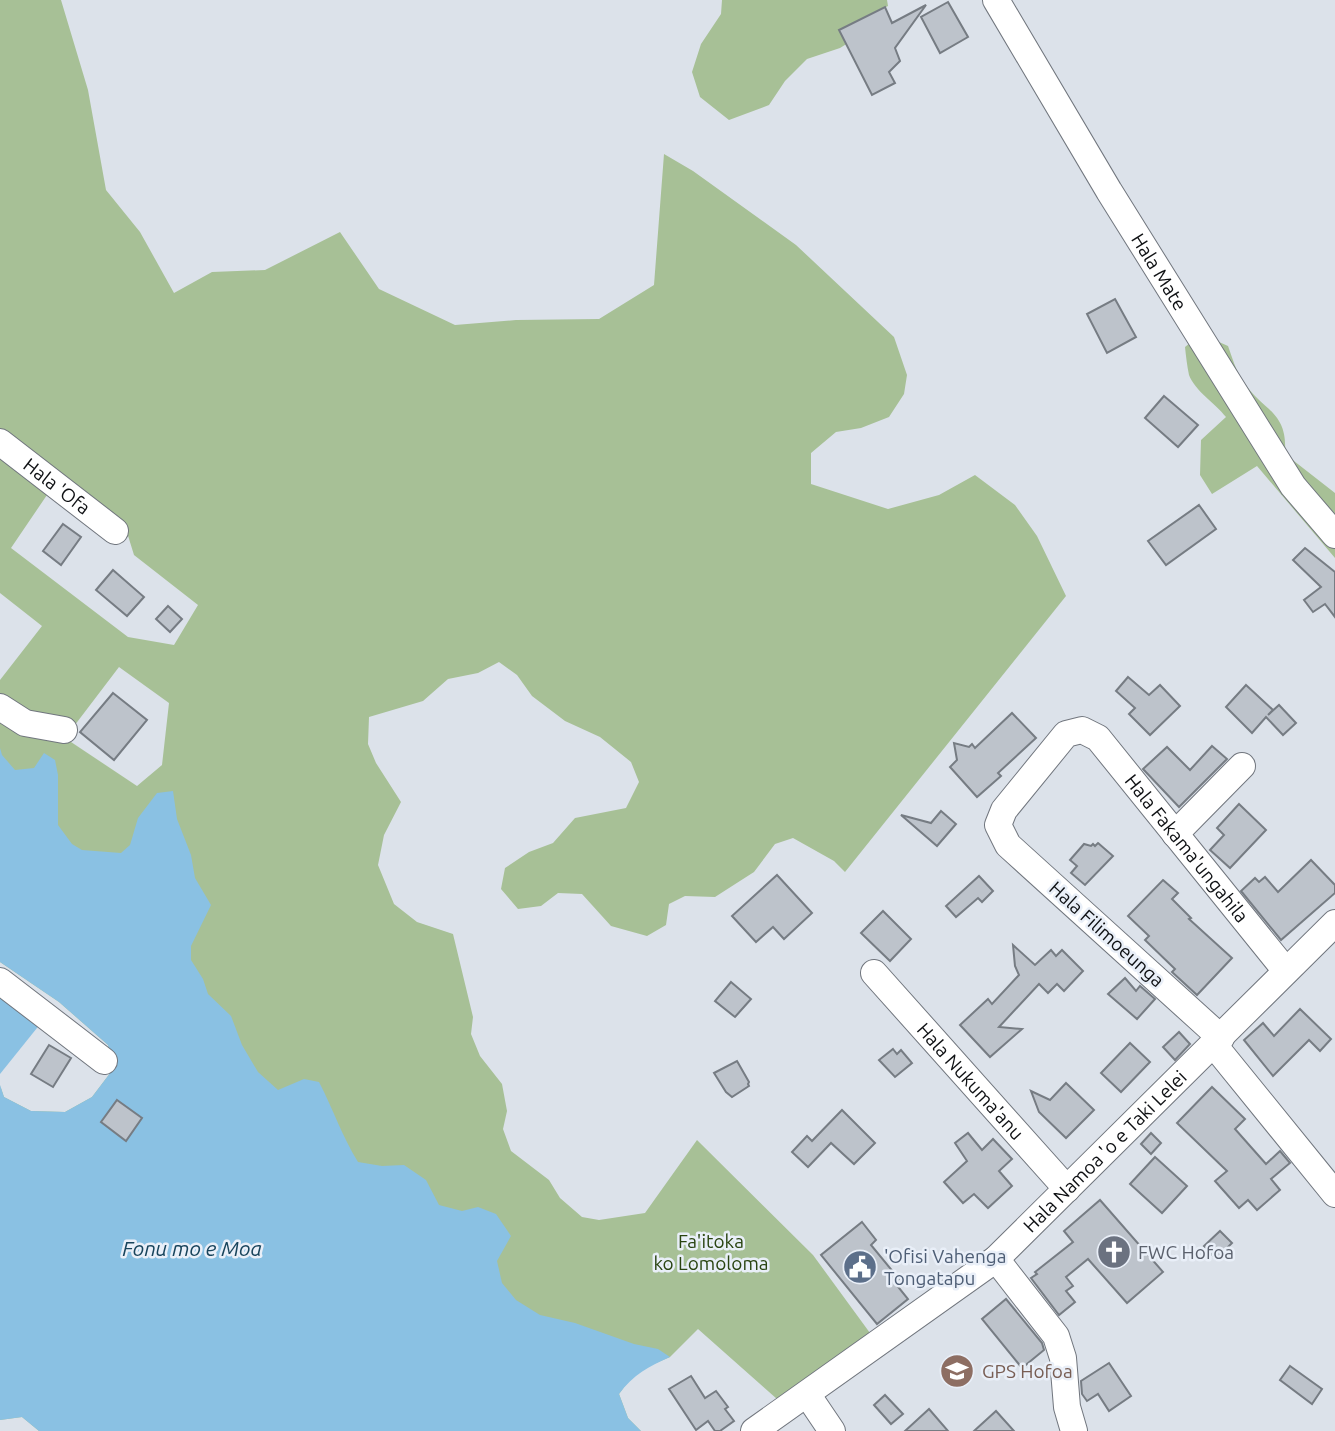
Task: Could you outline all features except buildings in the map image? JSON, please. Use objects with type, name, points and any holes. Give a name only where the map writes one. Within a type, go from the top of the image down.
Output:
[{"type":"street","name":"Hala Mate","points":[[996,0],[1109,191],[1293,486],[1335,535]]},
{"type":"street","name":"Hala 'Ofa","points":[[0,442],[115,531]]},
{"type":"street","points":[[0,707],[25,723],[64,730]]},
{"type":"street","name":"Hala Filimoeunga","points":[[1082,730],[1066,734],[1004,810],[998,825],[1009,845],[1218,1041],[1335,1194]]},
{"type":"street","name":"Hala Fakama'ungahila","points":[[1082,730],[1098,738],[1286,971]]},
{"type":"street","points":[[1175,834],[1242,766]]},
{"type":"street","name":"Hala Namoa 'o e Taki Lelei","points":[[754,1431],[996,1259],[1334,925]]},
{"type":"street","name":"Hala Nukuma'anu","points":[[874,972],[1067,1189]]},
{"type":"street","points":[[0,981],[104,1061]]},
{"type":"street","points":[[996,1259],[1056,1336],[1063,1358],[1067,1407],[1074,1431]]},
{"type":"street","points":[[807,1394],[832,1431]]},
{"type":"green space","name":"Fa'itoka ko Lomoloma","points":[[0,0],[61,0],[88,90],[106,190],[140,232],[174,293],[212,272],[265,270],[340,232],[379,289],[455,325],[516,320],[599,319],[654,285],[664,154],[693,171],[796,245],[894,337],[907,375],[904,394],[889,417],[861,428],[836,432],[811,453],[811,484],[888,509],[939,495],[975,475],[1015,505],[1037,536],[1066,596],[845,872],[834,861],[793,838],[775,844],[754,872],[715,897],[685,896],[669,904],[666,925],[647,936],[611,926],[582,894],[558,893],[541,906],[518,909],[501,889],[505,868],[529,852],[553,843],[575,818],[626,808],[639,782],[631,762],[600,737],[565,721],[532,696],[517,675],[499,662],[478,673],[448,679],[423,701],[369,717],[368,744],[376,763],[401,802],[384,835],[378,865],[394,904],[417,922],[453,934],[473,1017],[471,1034],[480,1056],[502,1084],[507,1111],[503,1129],[511,1151],[549,1180],[560,1198],[582,1217],[599,1220],[645,1213],[697,1140],[813,1255],[870,1333],[777,1399],[698,1329],[670,1357],[649,1366],[630,1379],[619,1394],[628,1418],[641,1431],[39,1431],[22,1417],[0,1420],[5,1109],[0,1085],[4,1097],[31,1111],[65,1112],[92,1097],[114,1068],[108,1045],[59,1002],[0,962],[0,680],[42,626],[0,593],[0,453],[49,492],[11,548],[128,637],[174,645],[198,605],[134,555],[125,526],[0,431]],"holes":[[[119,667],[169,703],[162,765],[137,786],[65,738]]]},
{"type":"green space","points":[[722,0],[887,0],[888,6],[866,17],[856,38],[840,48],[807,59],[785,81],[769,105],[729,120],[700,97],[692,72],[701,44],[721,14]]},
{"type":"green space","points":[[1201,334],[1228,346],[1243,381],[1273,413],[1283,428],[1285,454],[1335,493],[1335,558],[1257,466],[1212,494],[1200,475],[1201,440],[1226,417],[1189,375],[1185,347]]},
{"type":"water","name":"Fonu mo e Moa","points":[[0,748],[2,755],[15,770],[34,768],[44,753],[55,760],[58,775],[58,825],[72,844],[82,850],[121,853],[130,845],[138,818],[157,793],[173,791],[177,819],[191,855],[195,878],[211,905],[191,946],[191,960],[203,979],[208,994],[231,1016],[242,1045],[258,1072],[278,1090],[304,1079],[319,1082],[358,1162],[382,1166],[404,1165],[426,1180],[439,1205],[462,1211],[478,1207],[496,1214],[511,1236],[497,1261],[502,1283],[516,1300],[540,1315],[658,1349],[670,1357],[642,1372],[619,1394],[628,1418],[641,1431],[39,1431],[22,1417],[0,1420],[0,1085],[4,1097],[31,1111],[65,1112],[92,1097],[114,1068],[108,1045],[59,1002],[0,962]]},
{"type":"water","points":[[0,986],[45,1018],[0,1074]]},
{"type":"place","name":"FWC Hofoa","points":[[1114,1252]]},
{"type":"place","name":"'Ofisi Vahenga Tongatapu","points":[[860,1267]]},
{"type":"place","name":"GPS Hofoa","points":[[957,1371]]}]
